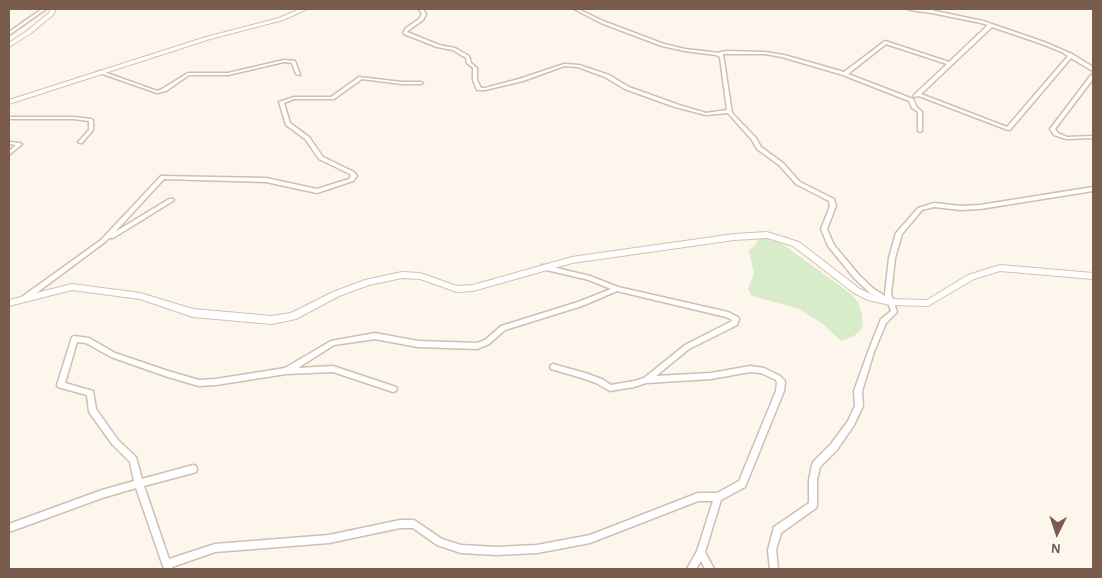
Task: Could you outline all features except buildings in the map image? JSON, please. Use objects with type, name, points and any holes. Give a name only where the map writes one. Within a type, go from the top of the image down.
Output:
[{"type":"street","points":[[9,34],[44,9]]},
{"type":"street","points":[[9,45],[51,14],[53,9]]},
{"type":"street","points":[[9,102],[208,38],[281,19],[304,9]]},
{"type":"street","points":[[421,9],[424,14],[421,20],[411,26],[405,33],[438,46],[454,49],[468,57],[468,64],[475,68],[475,80],[479,89],[521,80],[564,65],[579,66],[608,76],[627,88],[677,106],[706,114],[730,111]]},
{"type":"street","points":[[576,9],[602,22],[664,45],[722,56]]},
{"type":"street","points":[[910,9],[934,12],[991,25],[1049,45],[1093,68]]},
{"type":"street","points":[[928,9],[934,12]]},
{"type":"street","points":[[911,100],[991,25]]},
{"type":"street","points":[[845,74],[884,42],[950,64]]},
{"type":"street","points":[[890,302],[872,291],[857,277],[831,246],[824,230],[833,206],[832,200],[798,183],[780,164],[759,148],[754,139],[730,111],[721,53],[765,53],[783,56],[845,74],[911,100],[914,107],[920,112],[920,131]]},
{"type":"street","points":[[918,94],[1008,129],[1036,94],[1071,56]]},
{"type":"street","points":[[99,72],[157,92],[164,90],[188,74],[228,74],[284,61],[294,62],[298,74]]},
{"type":"street","points":[[1093,76],[1052,129],[1056,134],[1066,138],[1093,137]]},
{"type":"street","points":[[103,241],[163,177],[266,180],[291,187],[318,191],[351,180],[354,176],[352,173],[321,158],[307,138],[288,124],[281,102],[294,98],[332,98],[361,78],[402,84],[421,83]]},
{"type":"street","points":[[9,118],[74,118],[91,120],[91,130],[80,142]]},
{"type":"street","points":[[9,143],[20,144],[9,153]]},
{"type":"street","points":[[774,569],[772,550],[776,530],[813,505],[813,480],[816,465],[834,447],[851,423],[859,406],[858,391],[883,321],[894,312],[888,294],[892,258],[899,233],[920,209],[934,205],[961,208],[980,207],[1093,189]]},
{"type":"street","points":[[25,298],[103,241],[171,200]]},
{"type":"street","points":[[9,303],[72,287],[90,288],[140,296],[193,313],[272,320],[293,316],[336,294],[368,282],[402,275],[420,276],[457,289],[473,288],[543,267],[594,256],[734,237],[767,235],[796,244],[857,291],[871,298],[890,302],[928,303],[971,277],[1000,268],[1093,276]]},
{"type":"street","points":[[543,267],[590,278],[617,289],[728,315],[736,319],[735,323],[687,346],[646,380]]},
{"type":"street","points":[[286,371],[333,343],[375,336],[418,344],[477,346],[487,342],[503,328],[580,304],[617,289]]},
{"type":"street","points":[[393,389],[333,370],[286,371],[199,383],[113,356],[86,340],[74,339],[61,385],[90,393],[92,410],[115,442],[133,460],[139,484],[167,567],[215,548],[329,539],[400,524],[414,524],[440,542],[461,549],[496,551],[537,549],[590,539],[698,497],[718,497],[742,484],[780,391],[781,382],[778,378],[762,370],[750,369],[712,376],[646,380],[610,388],[599,381],[553,367]]},
{"type":"street","points":[[9,528],[102,494],[193,469]]},
{"type":"street","points":[[691,569],[701,553],[718,497]]},
{"type":"street","points":[[701,553],[710,569]]},
{"type":"green space","points":[[759,238],[781,243],[850,293],[858,302],[863,327],[854,336],[841,341],[823,324],[797,308],[752,296],[748,289],[754,274],[749,250],[755,246]]}]
